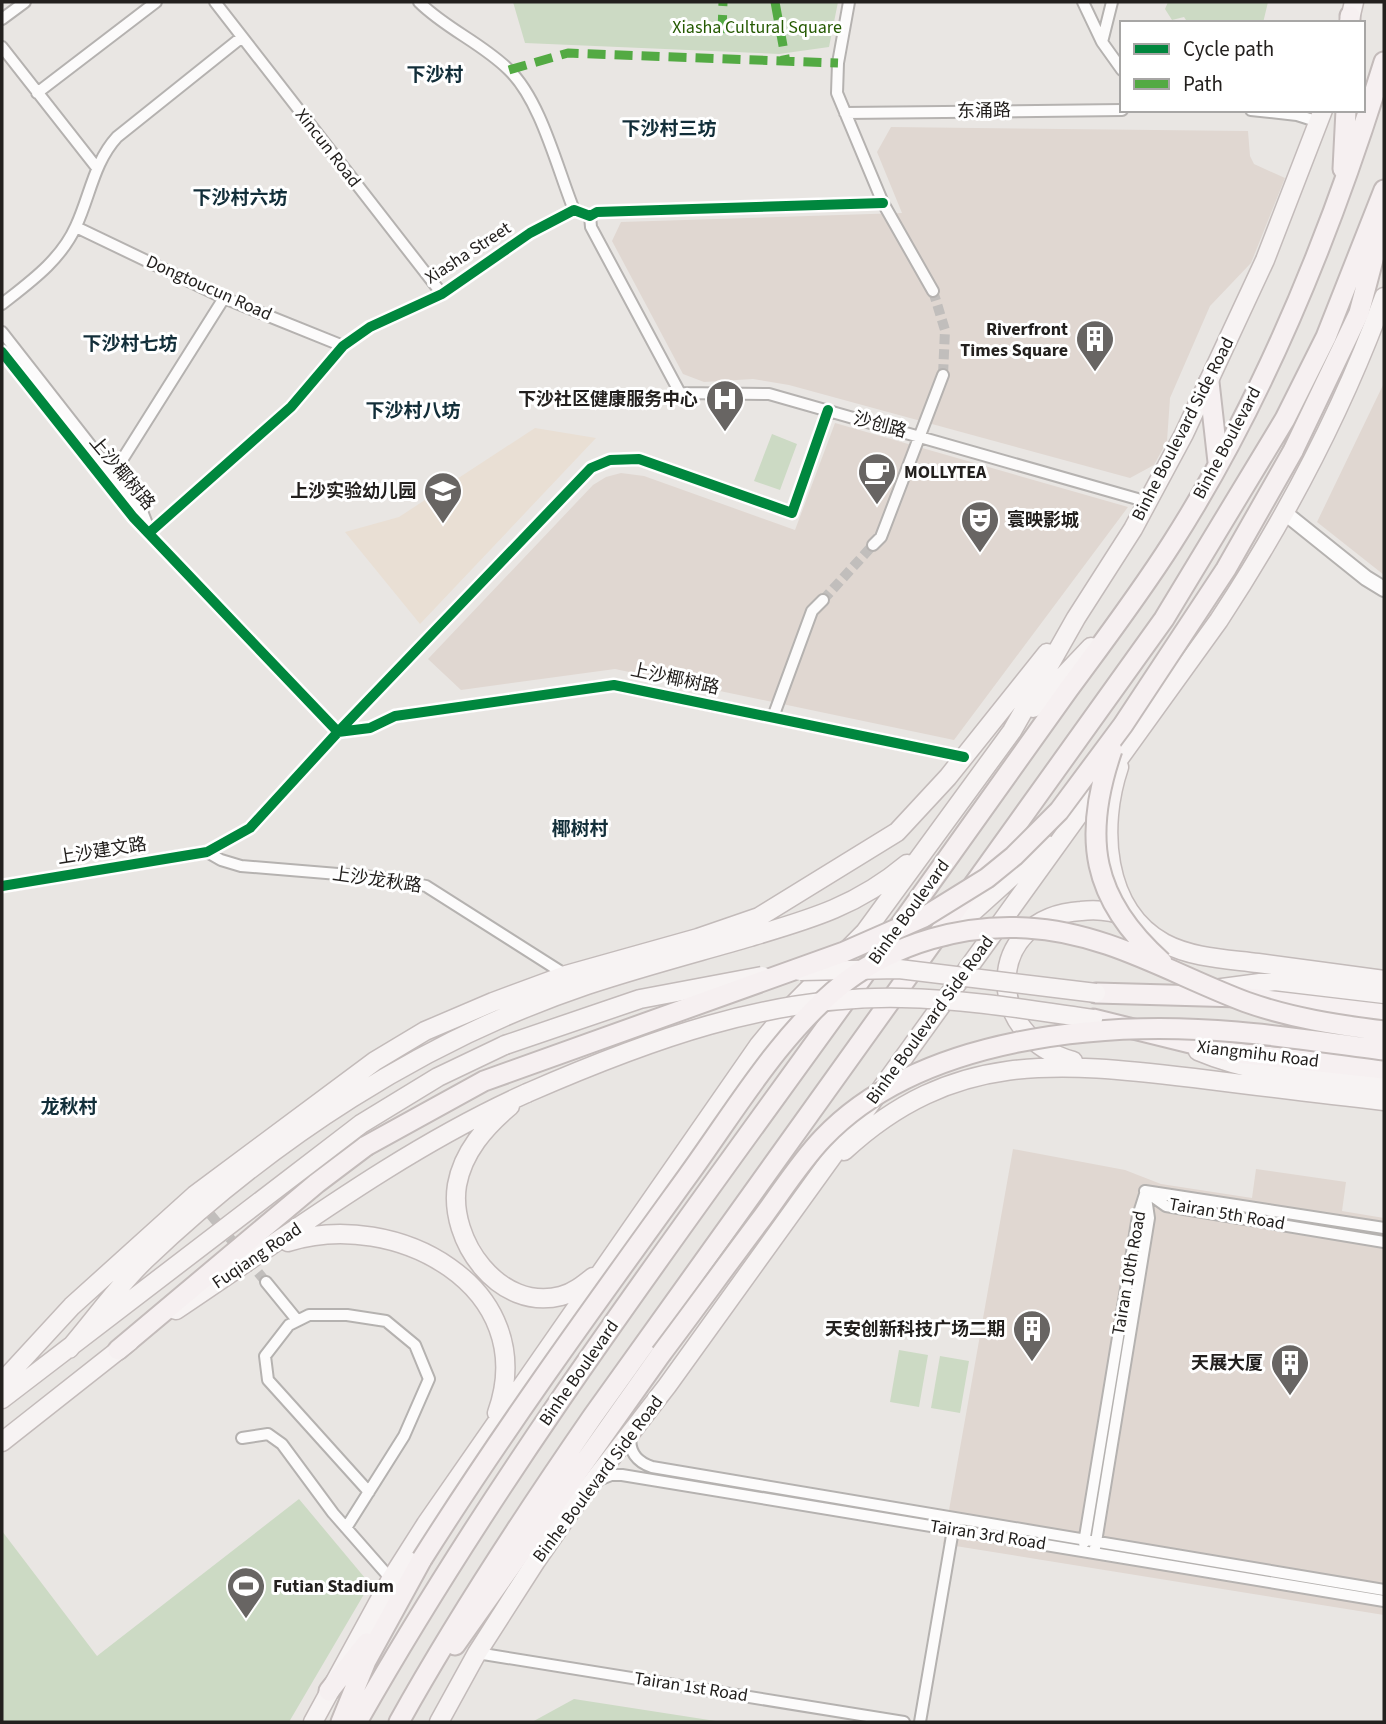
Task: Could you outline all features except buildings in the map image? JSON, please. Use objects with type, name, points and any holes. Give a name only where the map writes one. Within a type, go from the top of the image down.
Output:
[{"type":"highway","name":"Binhe Boulevard","points":[[357,1722],[480,1516],[561,1396],[1172,543],[1275,350],[1342,188],[1384,62]]},
{"type":"highway","points":[[1342,188],[1346,112]]},
{"type":"highway","name":"Binhe Boulevard","points":[[399,1722],[448,1635],[516,1527],[1164,619],[1230,515],[1285,419],[1326,337],[1384,190]]},
{"type":"highway","points":[[118,1350],[317,1183],[366,1146],[445,1100],[496,1076],[844,952],[933,912],[987,878],[1038,834],[1075,791],[1123,725],[1226,569],[1293,451],[1359,313],[1384,218]]},
{"type":"highway","points":[[1209,382],[1218,461]]},
{"type":"highway","points":[[1123,725],[1105,772],[1099,800],[1095,821],[1096,857],[1105,888],[1123,920],[1149,950],[1174,971]]},
{"type":"highway","points":[[341,1722],[389,1615],[502,1433],[776,1055],[810,1014],[847,981],[883,959],[920,942],[966,931],[1013,927],[1078,936],[1269,1010],[1322,1023],[1384,1031]]},
{"type":"highway","points":[[1096,993],[1240,998],[1384,1014]]},
{"type":"highway","name":"Xiangmihu Road","points":[[1093,1019],[1133,1027],[1172,1041],[1227,1052],[1384,1069]]},
{"type":"highway","points":[[399,1722],[661,1354],[824,1137],[883,1090],[916,1074],[988,1050],[1023,1042],[1122,1030],[1235,1031],[1384,1050]]},
{"type":"highway","points":[[329,1690],[389,1615]]},
{"type":"main road","name":"Binhe Boulevard Side Road","points":[[1012,731],[1076,618],[1148,502],[1209,382],[1265,260],[1321,116]]},
{"type":"main road","name":"Binhe Boulevard Side Road","points":[[442,1716],[477,1653],[529,1571],[631,1434],[1219,620],[1285,513],[1356,371],[1384,297]]},
{"type":"main road","name":"Binhe Boulevard Side Road","points":[[313,1722],[391,1579],[491,1430],[766,1036],[866,932],[1012,731],[1135,597]]},
{"type":"main road","points":[[2,1382],[72,1306],[195,1195],[375,1061],[425,1031],[566,975],[759,917],[897,832],[964,757],[1076,618]]},
{"type":"main road","points":[[960,802],[981,735]]},
{"type":"main road","points":[[1125,750],[1115,780],[1108,835],[1116,884],[1138,922]]},
{"type":"main road","points":[[920,960],[1074,820]]},
{"type":"main road","points":[[69,1349],[143,1262],[172,1236],[301,1132],[415,1058],[467,1031],[586,985],[821,916],[868,894],[926,849]]},
{"type":"main road","points":[[1107,1068],[1061,1058],[1028,1038],[1010,1012],[1006,976],[1018,942],[1028,930],[1042,921],[1058,915],[1090,910],[1109,911],[1138,922],[1165,943],[1203,956],[1384,980]]},
{"type":"main road","points":[[2,1399],[361,1124],[438,1077],[505,1045],[640,999],[721,982],[811,970],[899,969],[1096,993]]},
{"type":"main road","points":[[1170,997],[1245,983],[1275,981],[1384,994]]},
{"type":"main road","name":"Fuqiang Road","points":[[2,1442],[118,1350],[422,1148],[481,1113],[697,1027],[805,1004],[873,998],[935,999],[1093,1019]]},
{"type":"main road","points":[[1172,1041],[1244,1068],[1384,1087]]},
{"type":"main road","points":[[818,1175],[874,1126],[906,1105],[961,1080],[1009,1069],[1048,1066],[1107,1068],[1384,1101]]},
{"type":"main road","points":[[527,1093],[488,1126],[464,1162],[457,1185],[457,1211],[461,1234],[472,1257],[488,1274],[523,1294],[543,1299],[562,1296],[577,1289],[610,1259]]},
{"type":"main road","points":[[268,1248],[322,1234],[356,1233],[411,1244],[459,1274],[478,1294],[492,1318],[502,1344],[505,1372],[502,1399],[491,1430]]},
{"type":"main road","points":[[442,1716],[454,1676],[496,1589]]},
{"type":"street","points":[[2,19],[25,2]]},
{"type":"street","points":[[37,93],[156,2]]},
{"type":"street","name":"Xincun Road","points":[[215,2],[442,294]]},
{"type":"street","points":[[419,2],[450,29],[509,70],[531,102],[574,210],[590,216],[597,212],[883,203]]},
{"type":"street","points":[[849,2],[836,82],[845,113],[883,203],[933,291]]},
{"type":"street","points":[[1083,2],[1102,42],[1120,67]]},
{"type":"street","points":[[1102,42],[1112,2]]},
{"type":"street","points":[[2,304],[48,267],[76,227],[97,168],[117,137],[242,37]]},
{"type":"street","points":[[2,47],[97,168]]},
{"type":"street","name":"东涌路","points":[[845,113],[1120,110]]},
{"type":"street","points":[[1269,112],[1321,116]]},
{"type":"street","name":"Xiasha Street","points":[[150,532],[290,407],[343,346],[370,327],[442,294],[530,233],[574,210]]},
{"type":"street","name":"沙创路","points":[[590,216],[591,227],[680,393],[758,393],[919,435],[1148,502]]},
{"type":"street","name":"Dongtoucun Road","points":[[76,227],[225,298],[343,346]]},
{"type":"street","points":[[110,478],[225,298]]},
{"type":"street","name":"上沙椰树路","points":[[2,332],[110,478]]},
{"type":"street","name":"上沙椰树路","points":[[2,352],[110,478],[142,511],[150,532],[182,571],[338,732],[370,728],[395,716],[614,685],[964,757]]},
{"type":"street","points":[[873,545],[881,537],[943,375]]},
{"type":"street","points":[[207,852],[250,828],[338,732],[591,468],[610,460],[639,459],[792,513],[828,410]]},
{"type":"street","points":[[1285,513],[1366,578],[1384,589]]},
{"type":"street","points":[[772,718],[813,611],[823,600]]},
{"type":"street","name":"上沙建文路","points":[[2,886],[207,852]]},
{"type":"street","name":"上沙龙秋路","points":[[207,852],[221,860],[242,866],[386,878],[426,886],[566,975]]},
{"type":"street","name":"Tairan 5th Road","points":[[1145,1191],[1384,1228]]},
{"type":"street","name":"Tairan 5th Road","points":[[1145,1191],[1166,1206],[1384,1242]]},
{"type":"street","name":"Tairan 10th Road","points":[[1089,1546],[1138,1216],[1145,1191]]},
{"type":"street","points":[[1362,1224],[1384,1217]]},
{"type":"street","points":[[265,1282],[297,1321]]},
{"type":"street","points":[[346,1528],[369,1492],[404,1436],[429,1379],[415,1345],[386,1321],[347,1315],[309,1315],[289,1325],[265,1356],[268,1380],[369,1492]]},
{"type":"street","points":[[242,1438],[258,1434],[276,1438],[346,1528],[391,1579]]},
{"type":"street","name":"Tairan 3rd Road","points":[[631,1434],[633,1454],[652,1467],[955,1518],[1384,1601]]},
{"type":"street","name":"Tairan 3rd Road","points":[[593,1482],[611,1475],[622,1475],[953,1530],[1089,1546],[1384,1590]]},
{"type":"street","points":[[920,1722],[955,1518]]},
{"type":"street","name":"Tairan 1st Road","points":[[477,1653],[904,1722]]},
{"type":"shaded area","name":"Riverfront Times Square","points":[[891,127],[1248,131],[1250,156],[1254,164],[1285,178],[1251,263],[1210,306],[1170,398],[1167,441],[1154,465],[1130,478],[789,385],[753,379],[704,382],[683,374],[612,241],[621,222],[902,213],[877,152]]},
{"type":"shaded area","points":[[1384,383],[1384,575],[1317,522]]},
{"type":"shaded area","points":[[835,423],[1128,507],[954,740],[615,669],[461,690],[428,659],[593,485],[606,477],[621,473],[644,476],[795,530]]},
{"type":"shaded area","name":"上沙实验幼儿园","points":[[535,428],[596,438],[420,624],[345,532],[399,517]]},
{"type":"shaded area","points":[[1013,1149],[1125,1170],[1161,1184],[1252,1198],[1256,1169],[1346,1182],[1342,1211],[1384,1218],[1384,1615],[943,1544]]},
{"type":"green space","name":"Xiasha Cultural Square","points":[[513,2],[838,2],[829,47],[779,54],[525,43]]},
{"type":"green space","points":[[1168,2],[1268,2],[1263,21],[1187,21],[1184,17],[1172,20],[1165,9]]},
{"type":"green space","points":[[772,434],[797,444],[780,490],[754,481]]},
{"type":"green space","points":[[899,1350],[928,1355],[919,1407],[890,1402]]},
{"type":"green space","points":[[940,1356],[969,1361],[960,1413],[931,1408]]},
{"type":"green space","name":"Futian Stadium","points":[[299,1499],[370,1584],[289,1722],[2,1722],[2,1531],[97,1656]]},
{"type":"green space","points":[[574,1699],[722,1722],[532,1722]]},
{"type":"tunnel","points":[[933,291],[945,330],[943,375]]},
{"type":"tunnel","points":[[823,600],[873,545]]},
{"type":"tunnel","points":[[201,1203],[266,1282]]},
{"type":"marked path","points":[[722,33],[723,2]]},
{"type":"marked path","points":[[775,2],[786,62]]},
{"type":"marked path","points":[[509,70],[568,53],[838,63]]},
{"type":"cycle path","points":[[150,532],[291,407],[343,346],[370,327],[442,294],[530,233],[574,210],[590,216],[597,212],[883,203]]},
{"type":"cycle path","points":[[2,352],[133,517],[338,732],[591,468],[610,460],[639,459],[792,513],[828,410]]},
{"type":"cycle path","points":[[2,886],[207,852],[250,828],[338,732],[370,728],[395,716],[614,685],[964,757]]},
{"type":"place","name":"Riverfront Times Square","points":[[1095,373]]},
{"type":"place","name":"下沙社区健康服务中心","points":[[725,433]]},
{"type":"place","name":"MOLLYTEA","points":[[877,506]]},
{"type":"place","name":"上沙实验幼儿园","points":[[443,525]]},
{"type":"place","name":"寰映影城","points":[[980,554]]},
{"type":"place","name":"天安创新科技广场二期","points":[[1032,1363]]},
{"type":"place","name":"天展大厦","points":[[1290,1397]]},
{"type":"place","name":"Futian Stadium","points":[[246,1620]]},
{"type":"district","name":"下沙村","points":[[435,75]]},
{"type":"district","name":"下沙村三坊","points":[[669,129]]},
{"type":"district","name":"下沙村六坊","points":[[240,198]]},
{"type":"district","name":"下沙村七坊","points":[[130,344]]},
{"type":"district","name":"下沙村八坊","points":[[413,411]]},
{"type":"district","name":"椰树村","points":[[580,829]]},
{"type":"district","name":"龙秋村","points":[[69,1107]]}]
